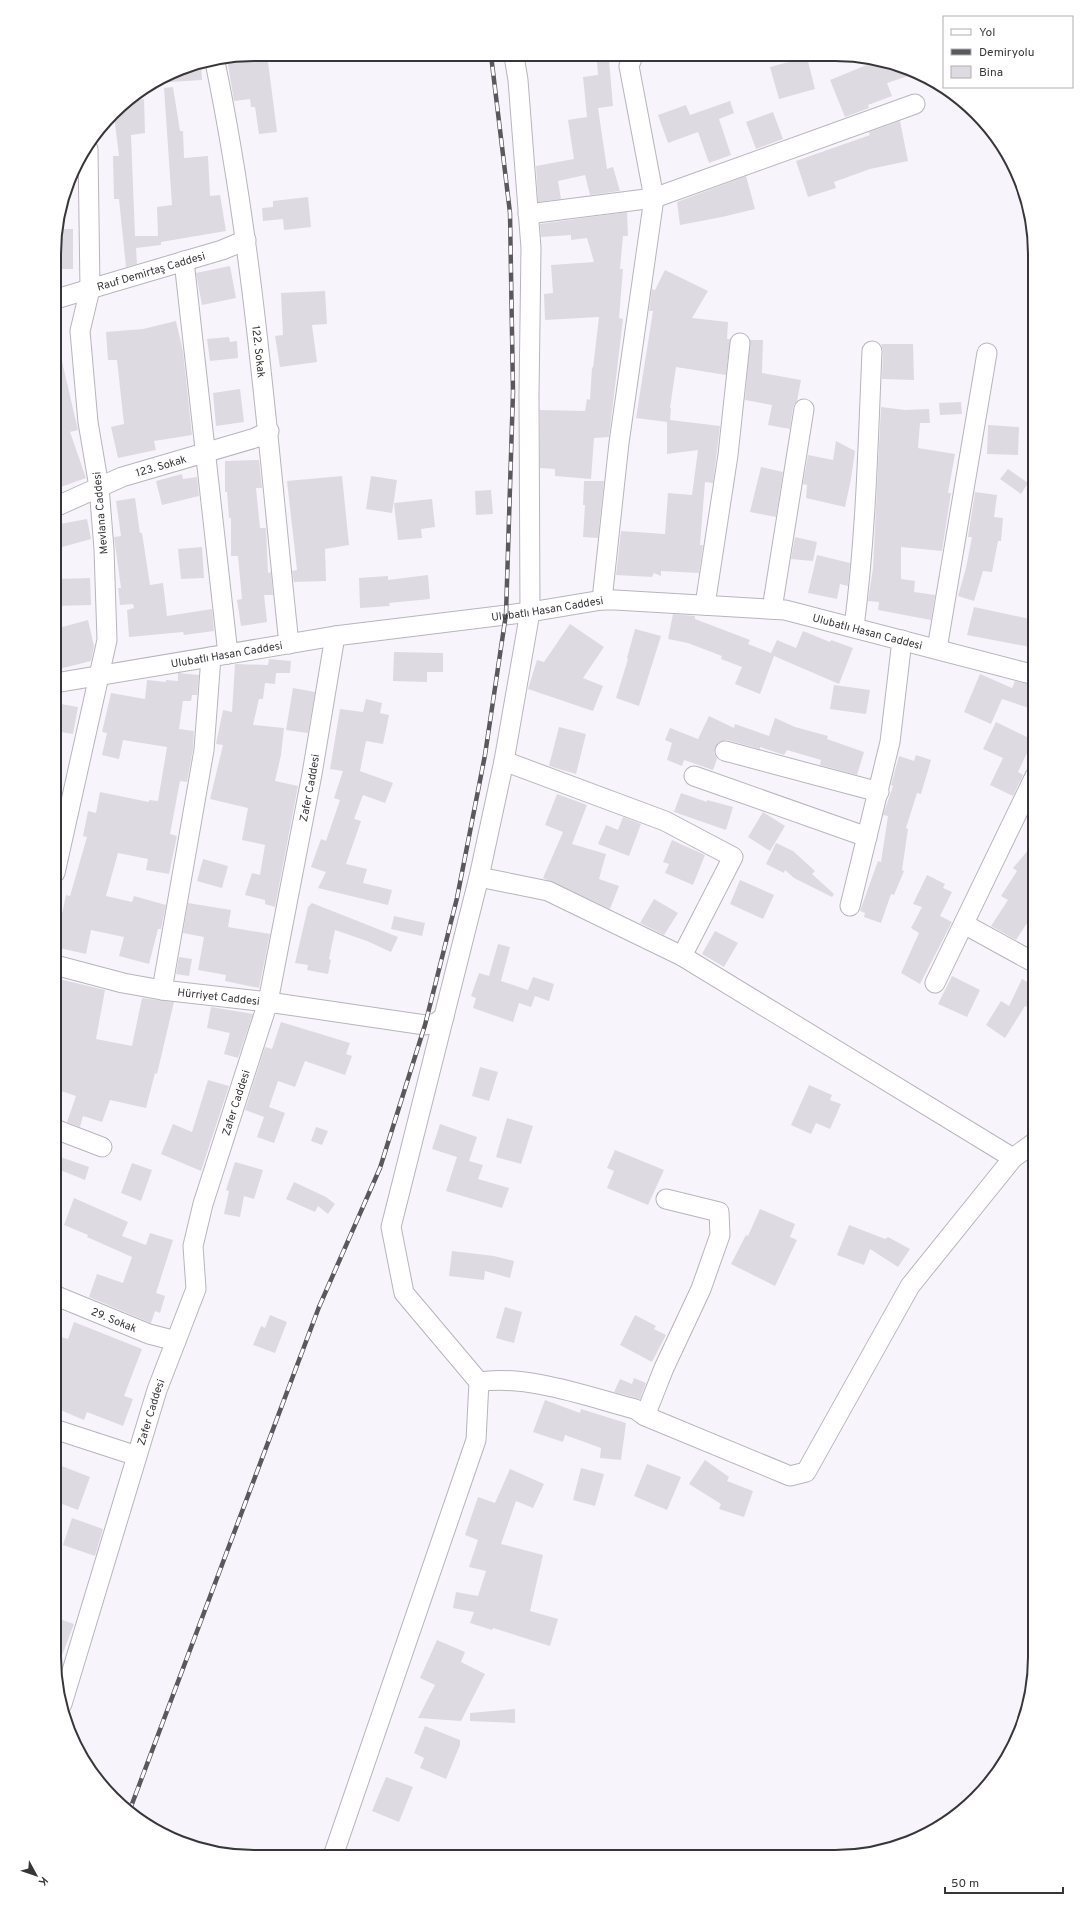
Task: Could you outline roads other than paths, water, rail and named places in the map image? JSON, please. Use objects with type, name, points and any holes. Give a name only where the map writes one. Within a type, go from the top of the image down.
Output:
[{"type":"street","points":[[335,1850],[476,1440],[479,1382],[404,1293],[391,1227],[479,877],[504,761],[530,612],[530,248],[518,80],[515,61]]},
{"type":"street","points":[[602,600],[619,444],[654,198],[629,66],[631,61]]},
{"type":"street","name":"122. Sokak","points":[[216,65],[225,110],[246,240],[269,431],[289,644]]},
{"type":"street","points":[[528,214],[654,198],[915,104]]},
{"type":"street","name":"Mevlana Caddesi","points":[[61,847],[107,640],[104,549],[99,487],[88,422],[80,331],[90,289],[88,156]]},
{"type":"street","name":"Rauf Demirtaş Caddesi","points":[[61,298],[222,250],[246,240]]},
{"type":"street","points":[[162,990],[219,655],[204,453],[184,261]]},
{"type":"street","points":[[705,605],[728,455],[740,343]]},
{"type":"street","points":[[854,628],[861,571],[866,498],[872,351]]},
{"type":"street","points":[[937,649],[987,353]]},
{"type":"street","points":[[772,609],[804,409]]},
{"type":"street","name":"123. Sokak","points":[[61,504],[122,477],[255,438],[269,431]]},
{"type":"street","name":"Ulubatlı Hasan Caddesi","points":[[61,682],[335,636],[530,612],[602,600],[785,610],[1028,673]]},
{"type":"street","name":"Zafer Caddesi","points":[[63,1674],[106,1560],[157,1390],[196,1289],[193,1246],[202,1204],[268,1002],[312,774],[335,636]]},
{"type":"street","points":[[850,906],[890,742],[902,640]]},
{"type":"street","points":[[725,750],[879,792]]},
{"type":"street","points":[[504,761],[665,821],[733,856],[682,956]]},
{"type":"street","points":[[694,776],[867,838]]},
{"type":"street","points":[[936,983],[1028,791]]},
{"type":"street","points":[[479,877],[548,891],[682,956],[1013,1158]]},
{"type":"street","points":[[964,924],[1028,959]]},
{"type":"street","name":"Hürriyet Caddesi","points":[[61,967],[123,983],[162,990],[268,1002],[425,1025],[436,1023],[444,1017]]},
{"type":"street","points":[[61,1131],[102,1147]]},
{"type":"street","points":[[479,1382],[493,1379],[551,1386],[635,1409],[645,1416],[790,1476],[806,1472],[910,1286],[1013,1158],[1028,1147]]},
{"type":"street","points":[[645,1416],[664,1368],[701,1289],[720,1235],[719,1212],[666,1199]]},
{"type":"street","name":"29. Sokak","points":[[61,1298],[149,1334],[176,1340]]},
{"type":"street","points":[[61,1431],[136,1456]]},
{"type":"railway","points":[[131,1806],[319,1307],[380,1168],[425,1025],[457,898],[485,755],[506,614],[513,392],[510,213],[492,61]]}]
